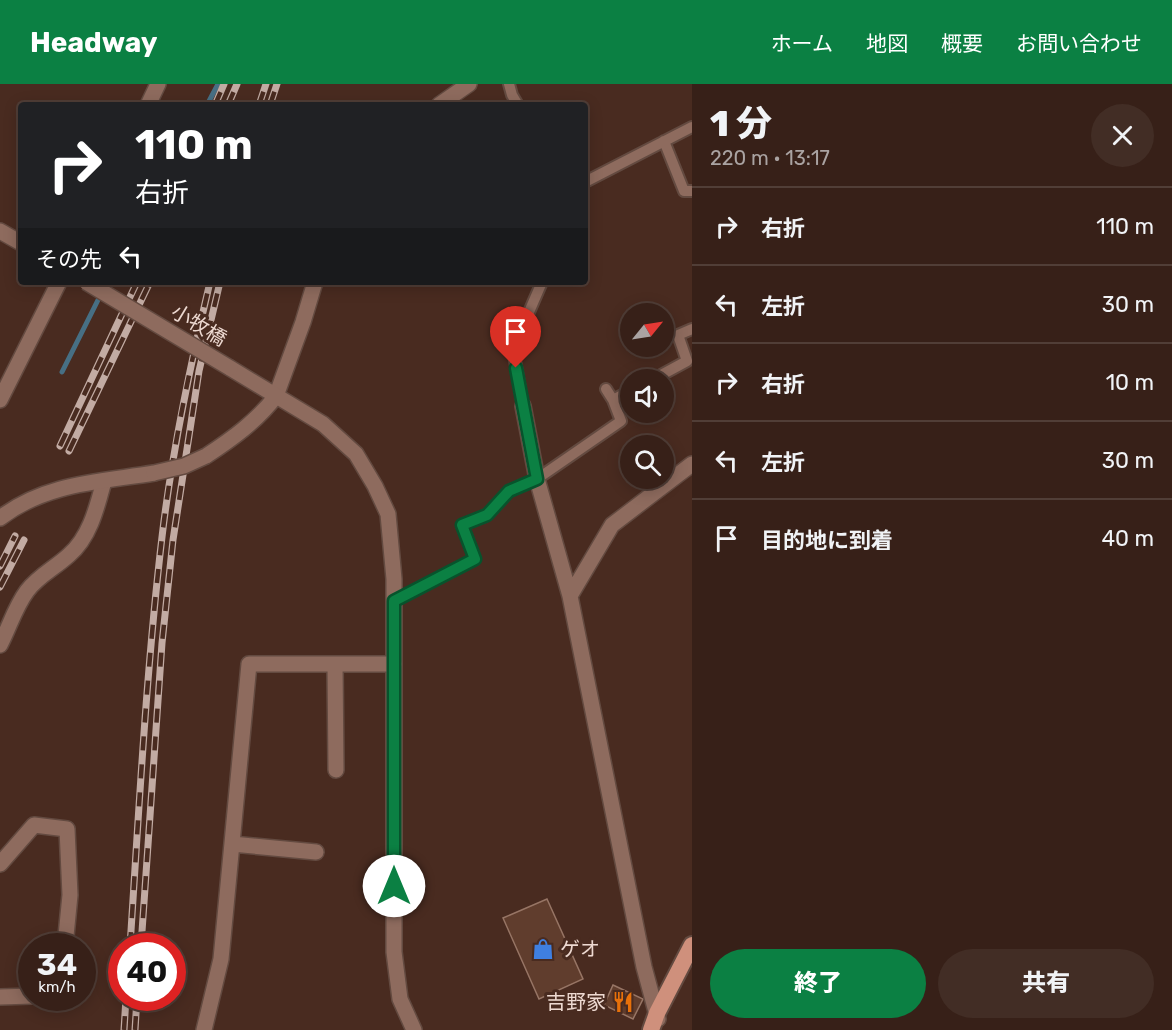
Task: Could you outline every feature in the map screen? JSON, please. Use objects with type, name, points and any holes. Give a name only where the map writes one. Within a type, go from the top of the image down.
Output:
[{"type":"highway","points":[[651,1030],[657,1013],[692,945]]},
{"type":"street","points":[[149,102],[158,84]]},
{"type":"street","points":[[443,102],[469,84]]},
{"type":"street","points":[[0,231],[18,241]]},
{"type":"street","points":[[0,400],[58,285]]},
{"type":"street","name":"小牧橋","points":[[91,285],[323,424],[356,454],[388,514],[392,543],[394,601],[394,952],[400,999],[414,1030]]},
{"type":"street","points":[[0,518],[38,495],[63,487],[184,466],[206,456],[235,437],[267,408],[276,396],[314,285]]},
{"type":"street","points":[[523,406],[537,479],[570,596],[644,967],[657,1013],[659,1030]]},
{"type":"street","points":[[570,596],[612,525],[692,464]]},
{"type":"street","points":[[0,645],[26,592],[43,574],[70,555],[83,538],[95,514],[104,481]]},
{"type":"street","points":[[204,1030],[221,959],[249,664],[394,664]]},
{"type":"street","points":[[335,664],[336,770]]},
{"type":"street","points":[[0,864],[34,825],[67,829],[70,895],[66,933]]},
{"type":"street","points":[[232,844],[316,852]]},
{"type":"street","points":[[0,997],[18,996]]},
{"type":"lane","points":[[509,84],[516,102]]},
{"type":"lane","points":[[588,180],[692,127]]},
{"type":"lane","points":[[664,141],[684,191],[692,191]]},
{"type":"lane","points":[[523,406],[513,349],[541,285]]},
{"type":"lane","points":[[673,369],[687,362],[678,335],[692,329]]},
{"type":"lane","points":[[394,601],[475,559],[462,525],[487,515],[509,491],[537,479],[621,421],[606,389]]},
{"type":"lane","points":[[613,400],[620,396]]},
{"type":"building","name":"ゲオ","points":[[547,899],[583,979],[539,999],[503,918]]},
{"type":"building","name":"吉野家","points":[[613,985],[643,999],[633,1019],[604,1005]]},
{"type":"waterway","points":[[209,102],[218,84]]},
{"type":"waterway","points":[[62,372],[106,285]]},
{"type":"railway","points":[[216,102],[224,84]]},
{"type":"railway","points":[[229,102],[237,84]]},
{"type":"railway","points":[[260,102],[266,84]]},
{"type":"railway","points":[[271,102],[277,84]]},
{"type":"railway","points":[[60,446],[136,285]]},
{"type":"railway","points":[[69,451],[149,285]]},
{"type":"railway","points":[[131,933],[147,690],[162,537],[182,409],[209,285]]},
{"type":"railway","points":[[142,933],[162,643],[173,540],[199,371],[219,285]]},
{"type":"railway","points":[[0,566],[15,536]]},
{"type":"railway","points":[[0,587],[24,540]]},
{"type":"railway","points":[[124,1030],[125,1011]]},
{"type":"railway","points":[[135,1030],[136,1011]]},
{"type":"place","name":"ゲオ","points":[[543,949]]},
{"type":"place","name":"吉野家","points":[[623,1002]]},
{"type":"route","points":[[394,886],[394,601],[475,559],[462,525],[487,515],[509,491],[537,479],[516,368]]}]
